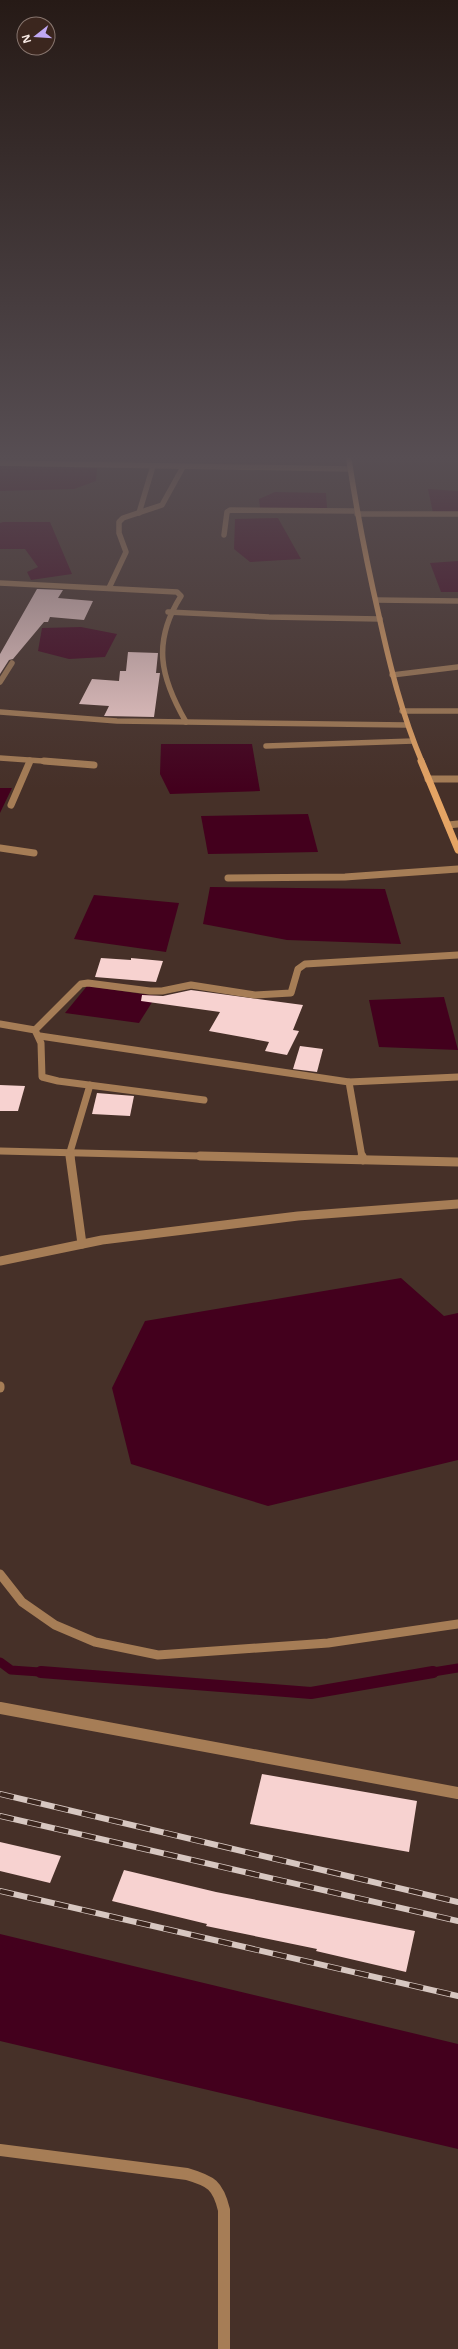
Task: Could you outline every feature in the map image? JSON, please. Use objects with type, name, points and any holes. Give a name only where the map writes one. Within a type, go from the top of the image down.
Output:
[{"type":"main road","points":[[369,570],[392,675],[406,725],[458,850]]},
{"type":"street","points":[[109,588],[118,570]]},
{"type":"street","points":[[0,583],[176,592],[181,596],[168,612],[162,641],[162,671],[172,700],[186,722]]},
{"type":"street","points":[[376,600],[458,601]]},
{"type":"street","points":[[168,612],[380,619]]},
{"type":"street","points":[[0,682],[12,662]]},
{"type":"street","points":[[392,675],[458,667]]},
{"type":"street","points":[[402,711],[458,711]]},
{"type":"street","points":[[0,712],[117,721],[406,725]]},
{"type":"street","points":[[266,746],[413,741]]},
{"type":"street","points":[[0,758],[94,765]]},
{"type":"street","points":[[11,805],[30,761]]},
{"type":"street","points":[[428,779],[458,778]]},
{"type":"street","points":[[448,824],[458,824]]},
{"type":"street","points":[[0,848],[34,853]]},
{"type":"street","points":[[228,878],[345,877],[458,869]]},
{"type":"street","points":[[38,1033],[81,984],[88,983],[158,991],[175,985],[190,985],[255,994],[285,995],[291,993],[297,969],[300,965],[458,955]]},
{"type":"street","points":[[0,1024],[38,1033],[349,1082],[458,1076]]},
{"type":"street","points":[[38,1033],[43,1042],[40,1069],[42,1077],[58,1081],[204,1100]]},
{"type":"street","points":[[349,1082],[363,1160]]},
{"type":"street","points":[[82,1244],[70,1152],[90,1085]]},
{"type":"street","points":[[0,1151],[458,1162]]},
{"type":"street","points":[[0,1261],[82,1244],[298,1216],[458,1204]]},
{"type":"street","points":[[0,1574],[22,1602],[55,1625],[95,1642],[158,1655],[328,1643],[458,1624]]},
{"type":"street","points":[[0,1708],[458,1793]]},
{"type":"street","points":[[0,2150],[187,2174],[208,2181],[220,2192],[224,2210],[224,2349]]},
{"type":"shaded area","points":[[32,570],[70,570],[72,574],[31,580],[27,572]]},
{"type":"shaded area","points":[[433,570],[458,570],[458,592],[441,592]]},
{"type":"shaded area","points":[[81,627],[117,634],[105,657],[69,659],[38,651],[42,628]]},
{"type":"shaded area","points":[[161,744],[252,744],[260,791],[170,794],[160,774]]},
{"type":"shaded area","points":[[0,788],[12,788],[0,813]]},
{"type":"shaded area","points":[[308,814],[318,852],[208,854],[201,816]]},
{"type":"shaded area","points":[[210,887],[385,889],[401,944],[287,940],[203,924]]},
{"type":"shaded area","points":[[94,895],[179,903],[166,952],[74,939]]},
{"type":"shaded area","points":[[87,986],[156,996],[139,1023],[65,1013]]},
{"type":"shaded area","points":[[444,997],[458,1050],[379,1047],[369,1000]]},
{"type":"shaded area","points":[[401,1278],[444,1316],[458,1313],[458,1460],[268,1506],[131,1464],[112,1388],[145,1321]]},
{"type":"shaded area","points":[[0,1934],[458,2044],[458,2149],[0,2041]]},
{"type":"building","points":[[37,589],[63,590],[58,598],[93,601],[84,620],[50,617],[48,622],[44,622],[13,659],[9,660],[0,674],[0,654]]},
{"type":"building","points":[[128,652],[158,653],[156,673],[160,673],[154,717],[104,716],[109,706],[79,704],[92,679],[119,681],[120,671],[126,671]]},
{"type":"building","points":[[101,958],[131,960],[131,958],[163,961],[156,982],[95,977]]},
{"type":"building","points":[[191,990],[303,1005],[293,1030],[299,1031],[287,1055],[265,1051],[269,1042],[209,1031],[220,1012],[141,1001],[142,995],[163,996]]},
{"type":"building","points":[[300,1046],[323,1049],[317,1072],[293,1069]]},
{"type":"building","points":[[0,1085],[25,1086],[18,1111],[0,1111]]},
{"type":"building","points":[[97,1093],[134,1096],[130,1116],[92,1114]]},
{"type":"building","points":[[262,1774],[417,1801],[409,1852],[250,1824]]},
{"type":"building","points":[[0,1842],[61,1856],[50,1883],[0,1871]]},
{"type":"building","points":[[124,1870],[216,1892],[415,1931],[406,1972],[316,1951],[317,1949],[206,1926],[207,1924],[112,1901]]},
{"type":"waterway","points":[[0,1662],[11,1670],[53,1673]]},
{"type":"waterway","points":[[430,1673],[458,1668]]},
{"type":"waterway","points":[[41,1672],[53,1673]]},
{"type":"waterway","points":[[53,1673],[311,1693],[430,1673]]},
{"type":"railway","points":[[0,1794],[458,1902]]},
{"type":"railway","points":[[0,1816],[458,1921]]},
{"type":"railway","points":[[0,1891],[458,1996]]}]
